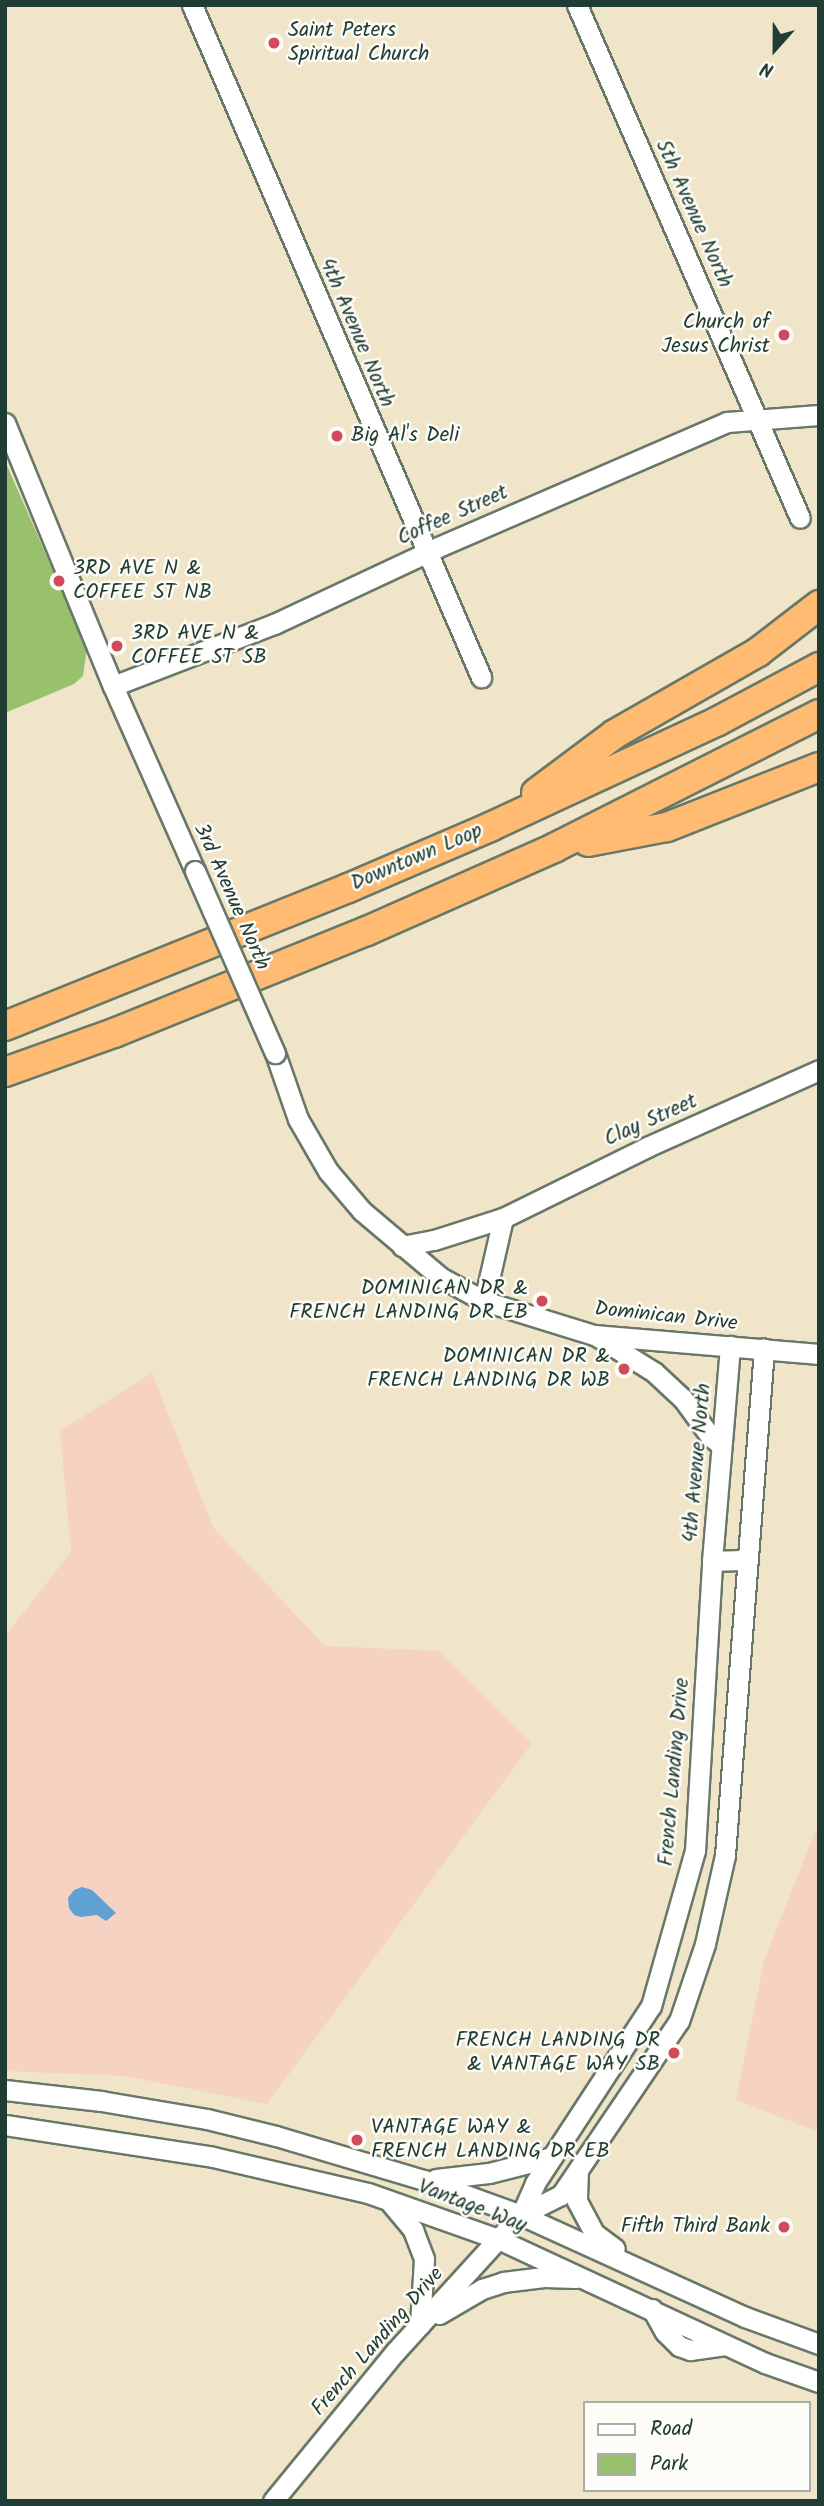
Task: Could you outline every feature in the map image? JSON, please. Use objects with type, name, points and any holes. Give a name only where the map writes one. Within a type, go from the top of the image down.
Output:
[{"type":"highway","points":[[490,827],[615,734],[758,652],[819,605]]},
{"type":"highway","name":"Downtown Loop","points":[[5,1026],[348,888],[490,827],[718,721],[819,667]]},
{"type":"highway","points":[[5,1072],[114,1033],[368,932],[554,848],[819,714]]},
{"type":"highway","points":[[554,848],[667,827],[819,767]]},
{"type":"street","name":"4th Avenue North","points":[[192,5],[425,553],[481,677]]},
{"type":"street","name":"5th Avenue North","points":[[577,5],[800,518]]},
{"type":"street","name":"Coffee Street","points":[[113,686],[274,624],[425,553],[727,422],[819,415]]},
{"type":"street","name":"3rd Avenue North","points":[[5,423],[113,686],[275,1053],[298,1119],[328,1171],[362,1211],[401,1246],[440,1277],[484,1301],[512,1311]]},
{"type":"street","name":"Clay Street","points":[[401,1246],[434,1240],[503,1218],[646,1147],[819,1070]]},
{"type":"street","points":[[484,1301],[503,1218]]},
{"type":"street","name":"Dominican Drive","points":[[512,1311],[594,1335],[819,1354]]},
{"type":"street","points":[[594,1335],[654,1372],[683,1399],[710,1436],[721,1445]]},
{"type":"street","name":"4th Avenue North","points":[[711,1584],[730,1346]]},
{"type":"street","points":[[712,1560],[748,1560],[764,1349]]},
{"type":"street","name":"French Landing Drive","points":[[273,2501],[420,2325],[498,2239],[521,2216],[561,2195],[679,2021],[705,1944],[725,1856],[748,1560]]},
{"type":"street","name":"French Landing Drive","points":[[521,2216],[535,2183],[651,2006],[695,1851],[711,1584]]},
{"type":"street","points":[[651,2006],[679,2021]]},
{"type":"street","name":"Vantage Way","points":[[5,2090],[101,2101],[206,2119],[276,2136],[424,2179],[521,2216],[745,2317],[819,2344]]},
{"type":"street","name":"Vantage Way","points":[[5,2125],[262,2166],[388,2200],[498,2239],[724,2345],[819,2382]]},
{"type":"street","points":[[424,2179],[465,2177],[552,2157]]},
{"type":"street","points":[[578,2170],[576,2201],[594,2233],[641,2269]]},
{"type":"street","points":[[388,2200],[413,2230],[424,2259],[425,2291],[420,2325]]},
{"type":"street","points":[[420,2325],[475,2292],[503,2282],[544,2277],[585,2278]]},
{"type":"shaded area","points":[[152,1373],[213,1527],[325,1646],[440,1651],[532,1743],[267,2104],[125,2076],[5,2071],[5,1636],[71,1552],[60,1431]]},
{"type":"shaded area","points":[[819,1822],[819,2132],[736,2100],[764,1961]]},
{"type":"green space","points":[[5,461],[87,648],[83,676],[74,684],[5,713]]},
{"type":"water","points":[[82,1887],[92,1890],[116,1913],[106,1921],[97,1915],[74,1915],[69,1908],[68,1898],[74,1890]]},
{"type":"place","name":"Saint Peters Spiritual Church","points":[[274,43]]},
{"type":"place","name":"Church of Jesus Christ","points":[[784,335]]},
{"type":"place","name":"Big Al's Deli","points":[[337,436]]},
{"type":"place","name":"3RD AVE N & COFFEE ST NB","points":[[59,581]]},
{"type":"place","name":"3RD AVE N & COFFEE ST SB","points":[[117,646]]},
{"type":"place","name":"DOMINICAN DR & FRENCH LANDING DR EB","points":[[542,1301]]},
{"type":"place","name":"DOMINICAN DR & FRENCH LANDING DR WB","points":[[624,1369]]},
{"type":"place","name":"FRENCH LANDING DR & VANTAGE WAY SB","points":[[674,2053]]},
{"type":"place","name":"VANTAGE WAY & FRENCH LANDING DR EB","points":[[357,2140]]},
{"type":"place","name":"Fifth Third Bank","points":[[784,2227]]}]
